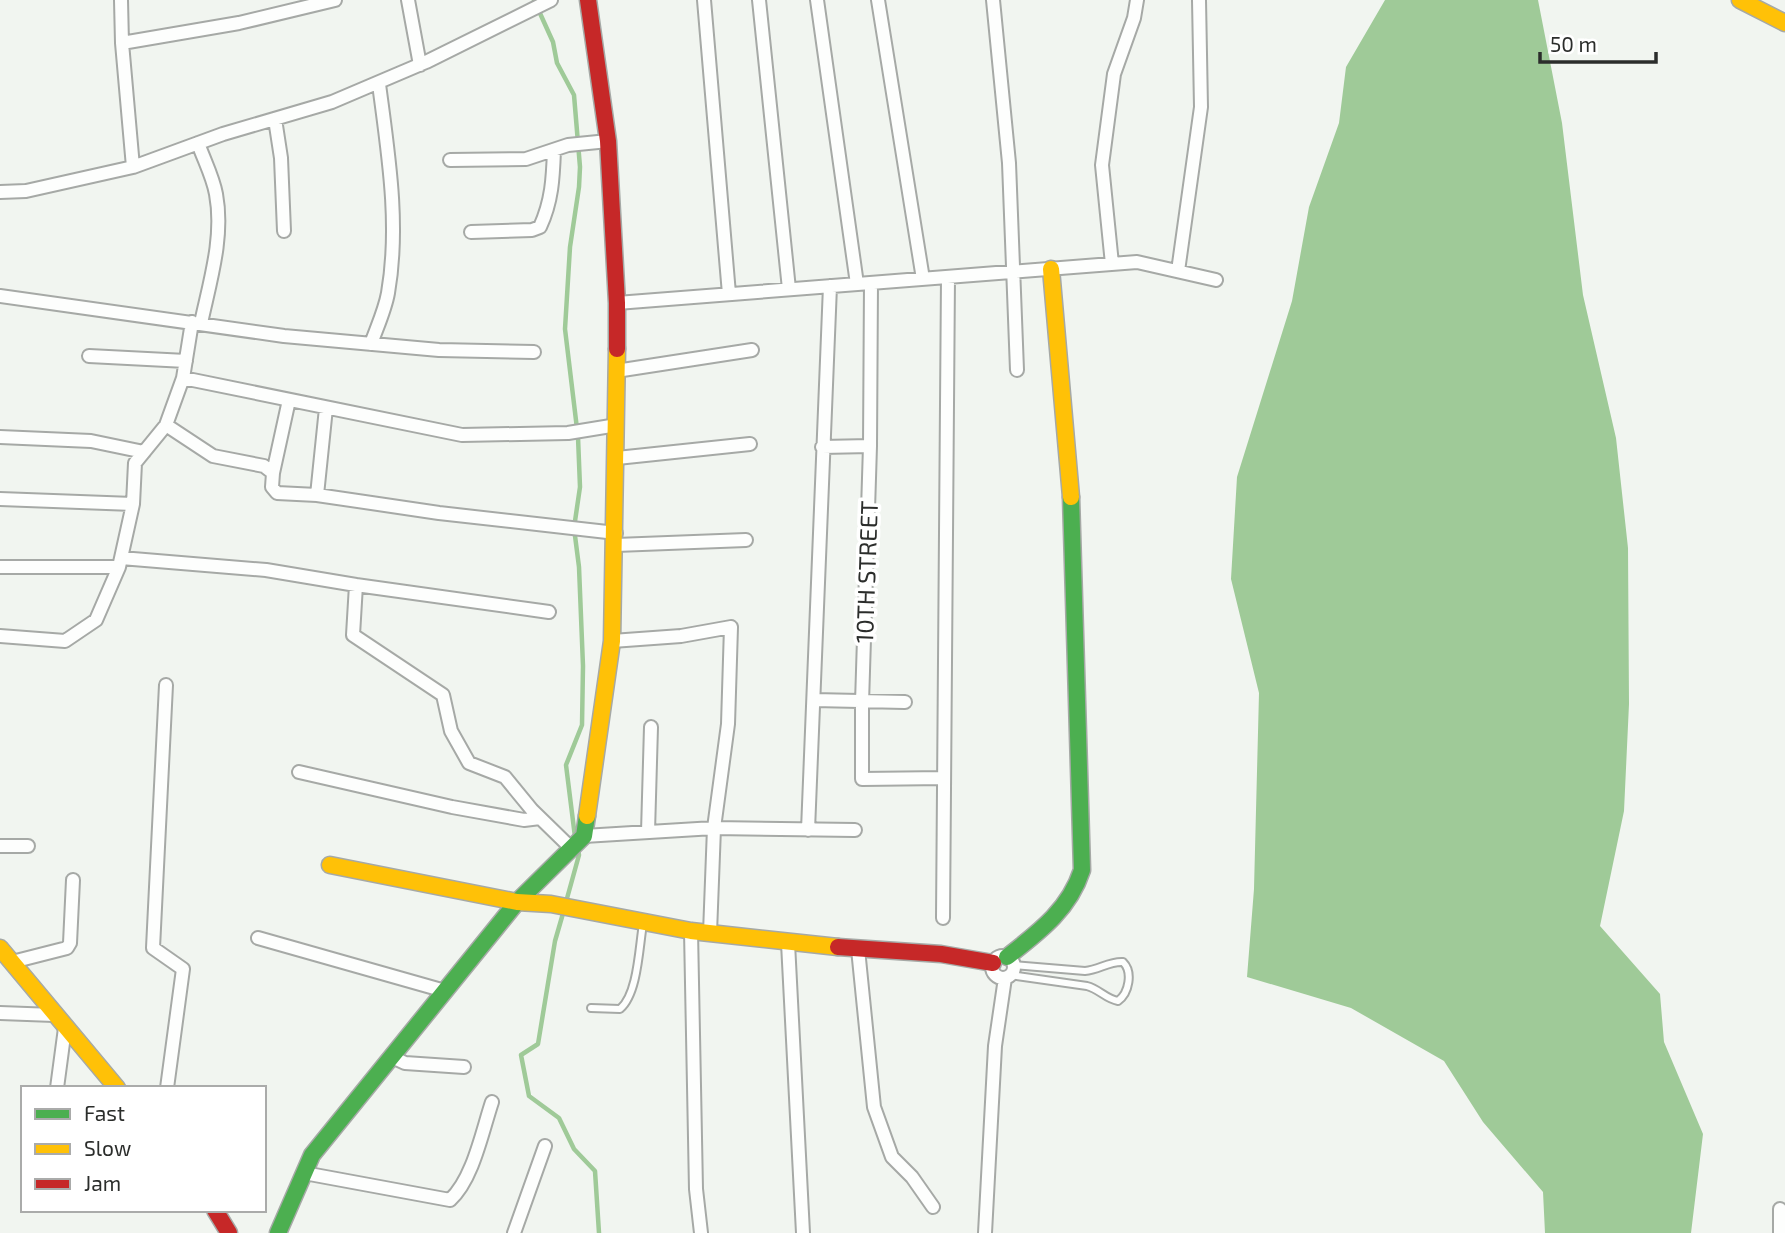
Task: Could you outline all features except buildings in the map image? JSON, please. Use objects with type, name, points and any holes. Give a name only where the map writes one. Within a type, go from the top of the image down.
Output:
[{"type":"street","points":[[121,0],[122,43],[134,167]]},
{"type":"street","points":[[122,43],[239,23],[335,0]]},
{"type":"street","points":[[408,0],[420,65]]},
{"type":"street","points":[[278,1233],[312,1155],[517,902],[578,842],[612,641],[617,458],[617,303],[608,141],[588,0]]},
{"type":"street","points":[[705,0],[729,294]]},
{"type":"street","points":[[759,0],[789,289]]},
{"type":"street","points":[[817,0],[857,284]]},
{"type":"street","points":[[878,0],[923,279]]},
{"type":"street","points":[[993,0],[1009,163],[1017,370]]},
{"type":"street","points":[[1112,264],[1102,165],[1114,74],[1134,18],[1137,0]]},
{"type":"street","points":[[1178,271],[1201,107],[1199,0]]},
{"type":"street","points":[[1740,0],[1785,23]]},
{"type":"street","points":[[0,192],[26,191],[134,167],[198,143],[332,102],[420,65],[549,1]]},
{"type":"street","points":[[371,344],[387,296],[394,246],[389,161],[379,84]]},
{"type":"street","points":[[275,119],[281,158],[284,231]]},
{"type":"street","points":[[450,160],[526,159],[568,145],[608,141]]},
{"type":"street","points":[[0,636],[65,641],[96,620],[120,563],[133,504],[135,463],[166,425],[183,378],[215,262],[219,219],[216,192],[198,143]]},
{"type":"street","points":[[471,232],[532,230],[540,226],[553,188],[554,150]]},
{"type":"street","points":[[617,303],[1137,262],[1216,279]]},
{"type":"street","points":[[985,1233],[995,1046],[1006,968],[1056,917],[1074,894],[1082,870],[1073,526],[1051,269]]},
{"type":"street","points":[[943,918],[948,277]]},
{"type":"street","name":"10TH STREET","points":[[871,283],[862,779],[944,778]]},
{"type":"street","points":[[808,830],[830,286]]},
{"type":"street","points":[[0,296],[284,336],[439,350],[534,352]]},
{"type":"street","points":[[616,371],[752,350]]},
{"type":"street","points":[[89,356],[186,361]]},
{"type":"street","points":[[183,378],[462,435],[568,433],[617,425]]},
{"type":"street","points":[[289,400],[273,473],[272,487],[277,492],[564,527],[616,539],[746,540]]},
{"type":"street","points":[[317,495],[326,408]]},
{"type":"street","points":[[166,425],[213,456],[264,466],[273,473]]},
{"type":"street","points":[[0,437],[90,441],[144,452]]},
{"type":"street","points":[[617,458],[750,444]]},
{"type":"street","points":[[822,447],[870,446]]},
{"type":"street","points":[[0,499],[133,504]]},
{"type":"street","points":[[0,567],[120,563],[266,570],[549,612]]},
{"type":"street","points":[[356,584],[353,635],[443,695],[451,731],[469,763],[505,777],[540,818],[578,842],[648,832],[714,828],[855,830]]},
{"type":"street","points":[[612,641],[681,636],[731,627],[728,724],[714,828],[710,933]]},
{"type":"street","points":[[166,685],[153,948],[183,968],[167,1086]]},
{"type":"street","points":[[814,700],[905,702]]},
{"type":"street","points":[[648,832],[651,727]]},
{"type":"street","points":[[299,772],[452,807],[524,820],[540,818]]},
{"type":"street","points":[[0,845],[28,846]]},
{"type":"street","points":[[330,865],[517,902],[551,904],[691,931],[788,943],[941,954],[1006,968]]},
{"type":"street","points":[[12,962],[67,948],[70,943],[73,880]]},
{"type":"street","points":[[691,931],[696,1189],[701,1233]]},
{"type":"street","points":[[258,938],[445,990]]},
{"type":"street","points":[[788,943],[803,1233]]},
{"type":"street","points":[[0,948],[59,1022],[115,1086]]},
{"type":"street","points":[[858,949],[874,1107],[892,1157],[912,1177],[933,1207]]},
{"type":"street","points":[[0,1013],[59,1022]]},
{"type":"street","points":[[57,1086],[59,1022]]},
{"type":"street","points":[[392,1057],[405,1063],[464,1068]]},
{"type":"street","points":[[304,1173],[450,1200],[458,1193],[467,1175],[492,1102]]},
{"type":"street","points":[[514,1233],[545,1146]]},
{"type":"street","points":[[1780,1209],[1780,1233]]},
{"type":"street","points":[[216,1212],[229,1233]]},
{"type":"lane","points":[[591,1008],[620,1009],[626,1004],[632,988],[643,922]]},
{"type":"lane","points":[[1116,961],[1124,962],[1129,973],[1125,995],[1118,1001],[1094,988],[1006,968],[1085,971],[1116,961]]},
{"type":"shaded area","points":[[1385,0],[1538,0],[1562,123],[1583,295],[1616,438],[1628,548],[1629,704],[1624,811],[1600,926],[1660,994],[1664,1042],[1703,1134],[1691,1233],[1545,1233],[1543,1192],[1483,1122],[1444,1061],[1351,1008],[1247,977],[1254,889],[1259,693],[1231,579],[1237,477],[1292,301],[1309,207],[1339,123],[1346,67]]},
{"type":"waterway","points":[[534,0],[553,42],[557,63],[574,95],[580,167],[570,247],[565,329],[578,437],[580,487],[574,528],[579,567],[583,666],[582,725],[566,765],[575,837]]},
{"type":"waterway","points":[[566,902],[579,855],[578,849]]},
{"type":"waterway","points":[[564,910],[555,941],[538,1044],[521,1055],[529,1096],[559,1118],[574,1149],[595,1171],[599,1233]]},
{"type":"traffic: fast","points":[[1007,957],[1061,909],[1082,870],[1071,497]]},
{"type":"traffic: fast","points":[[278,1233],[312,1155],[517,902],[584,836],[587,816]]},
{"type":"traffic: slow","points":[[1740,0],[1785,23]]},
{"type":"traffic: slow","points":[[1051,269],[1071,497]]},
{"type":"traffic: slow","points":[[587,816],[612,641],[617,349]]},
{"type":"traffic: slow","points":[[330,865],[517,902],[551,904],[691,931],[838,947]]},
{"type":"traffic: slow","points":[[0,948],[115,1086]]},
{"type":"traffic: jam","points":[[588,0],[608,141],[617,349]]},
{"type":"traffic: jam","points":[[838,947],[941,954],[993,963]]},
{"type":"traffic: jam","points":[[216,1212],[229,1233]]}]
